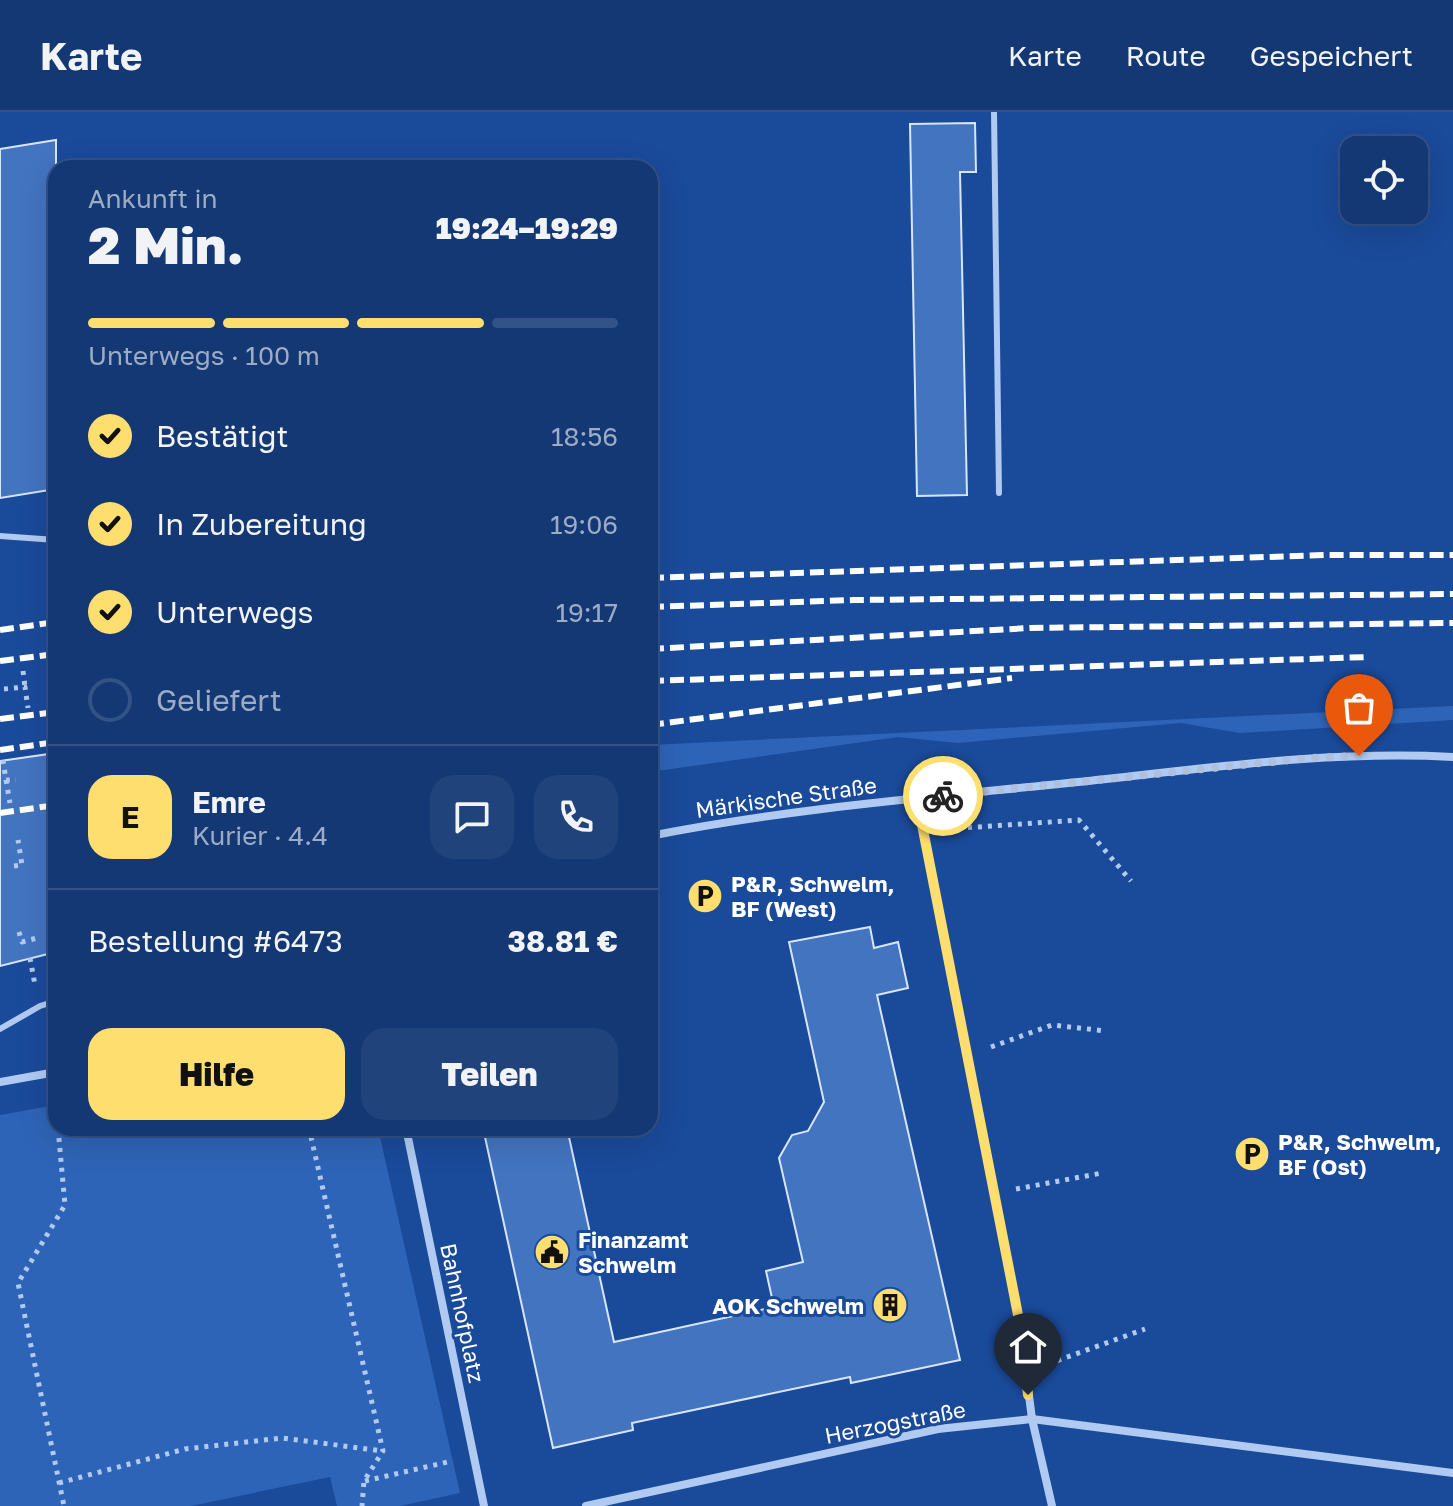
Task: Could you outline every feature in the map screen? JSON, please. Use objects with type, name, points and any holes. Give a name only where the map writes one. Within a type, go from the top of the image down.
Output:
[{"type":"street","name":"Märkische Straße","points":[[658,834],[714,823],[917,799],[1310,758],[1453,757]]},
{"type":"street","points":[[917,799],[1020,1325],[1032,1419],[1052,1506]]},
{"type":"street","points":[[0,1082],[46,1074]]},
{"type":"street","name":"Bahnhofplatz","points":[[408,1136],[484,1506]]},
{"type":"street","name":"Herzogstraße","points":[[586,1506],[607,1504],[938,1429],[1032,1419],[1453,1473]]},
{"type":"lane","points":[[994,112],[999,493]]},
{"type":"lane","points":[[0,536],[48,539]]},
{"type":"lane","points":[[0,1029],[48,1004]]},
{"type":"path","points":[[23,671],[28,708]]},
{"type":"path","points":[[4,689],[25,687]]},
{"type":"path","points":[[3,760],[10,803]]},
{"type":"path","points":[[6,780],[16,780]]},
{"type":"path","points":[[923,831],[1079,820],[1131,881]]},
{"type":"path","points":[[14,866],[22,865],[18,840]]},
{"type":"path","points":[[19,932],[22,942],[37,938]]},
{"type":"path","points":[[30,958],[40,1006]]},
{"type":"path","points":[[966,1056],[1052,1025],[1106,1031]]},
{"type":"path","points":[[46,1074],[48,1083]]},
{"type":"path","points":[[59,1136],[65,1205],[18,1283],[64,1506]]},
{"type":"path","points":[[312,1136],[322,1197],[383,1451],[364,1481],[362,1506]]},
{"type":"path","points":[[994,1193],[1102,1173]]},
{"type":"path","points":[[1025,1373],[1145,1329]]},
{"type":"path","points":[[59,1483],[185,1449],[282,1438],[383,1451]]},
{"type":"path","points":[[364,1481],[474,1456]]},
{"type":"shaded area","points":[[1453,706],[1453,720],[1240,733],[1181,723],[958,743],[898,737],[658,771],[658,745]]},
{"type":"shaded area","points":[[48,1106],[48,1136],[380,1136],[460,1493],[400,1506],[337,1506],[330,1477],[191,1506],[0,1506],[0,1115]]},
{"type":"building","points":[[975,123],[976,172],[960,172],[967,495],[917,496],[910,124]]},
{"type":"building","points":[[56,140],[56,160],[48,160],[48,490],[0,498],[0,149]]},
{"type":"building","points":[[48,754],[48,954],[0,966],[0,761]]},
{"type":"building","points":[[870,927],[874,948],[898,942],[908,988],[877,995],[960,1360],[851,1383],[850,1377],[632,1423],[633,1430],[553,1448],[485,1136],[569,1136],[614,1342],[774,1307],[766,1271],[803,1262],[779,1158],[792,1135],[808,1131],[824,1102],[789,942]]},
{"type":"railway","points":[[658,578],[1326,555],[1453,555]]},
{"type":"railway","points":[[658,607],[854,600],[1453,594]]},
{"type":"railway","points":[[0,630],[48,623]]},
{"type":"railway","points":[[658,649],[1030,628],[1453,623]]},
{"type":"railway","points":[[0,661],[48,655]]},
{"type":"railway","points":[[658,681],[1368,657]]},
{"type":"railway","points":[[658,724],[1012,678]]},
{"type":"railway","points":[[0,719],[48,713]]},
{"type":"railway","points":[[0,750],[48,743]]},
{"type":"railway","points":[[0,813],[48,806]]},
{"type":"way so far","points":[[943,796],[1310,758],[1359,756]]},
{"type":"place","name":"P&R, Schwelm, BF (West)","points":[[705,896]]},
{"type":"place","name":"P&R, Schwelm, BF (Ost)","points":[[1252,1154]]},
{"type":"place","name":"Finanzamt Schwelm","points":[[552,1252]]},
{"type":"place","name":"AOK Schwelm","points":[[890,1305]]},
{"type":"route","points":[[943,796],[917,799],[1020,1325],[1028,1395]]}]
